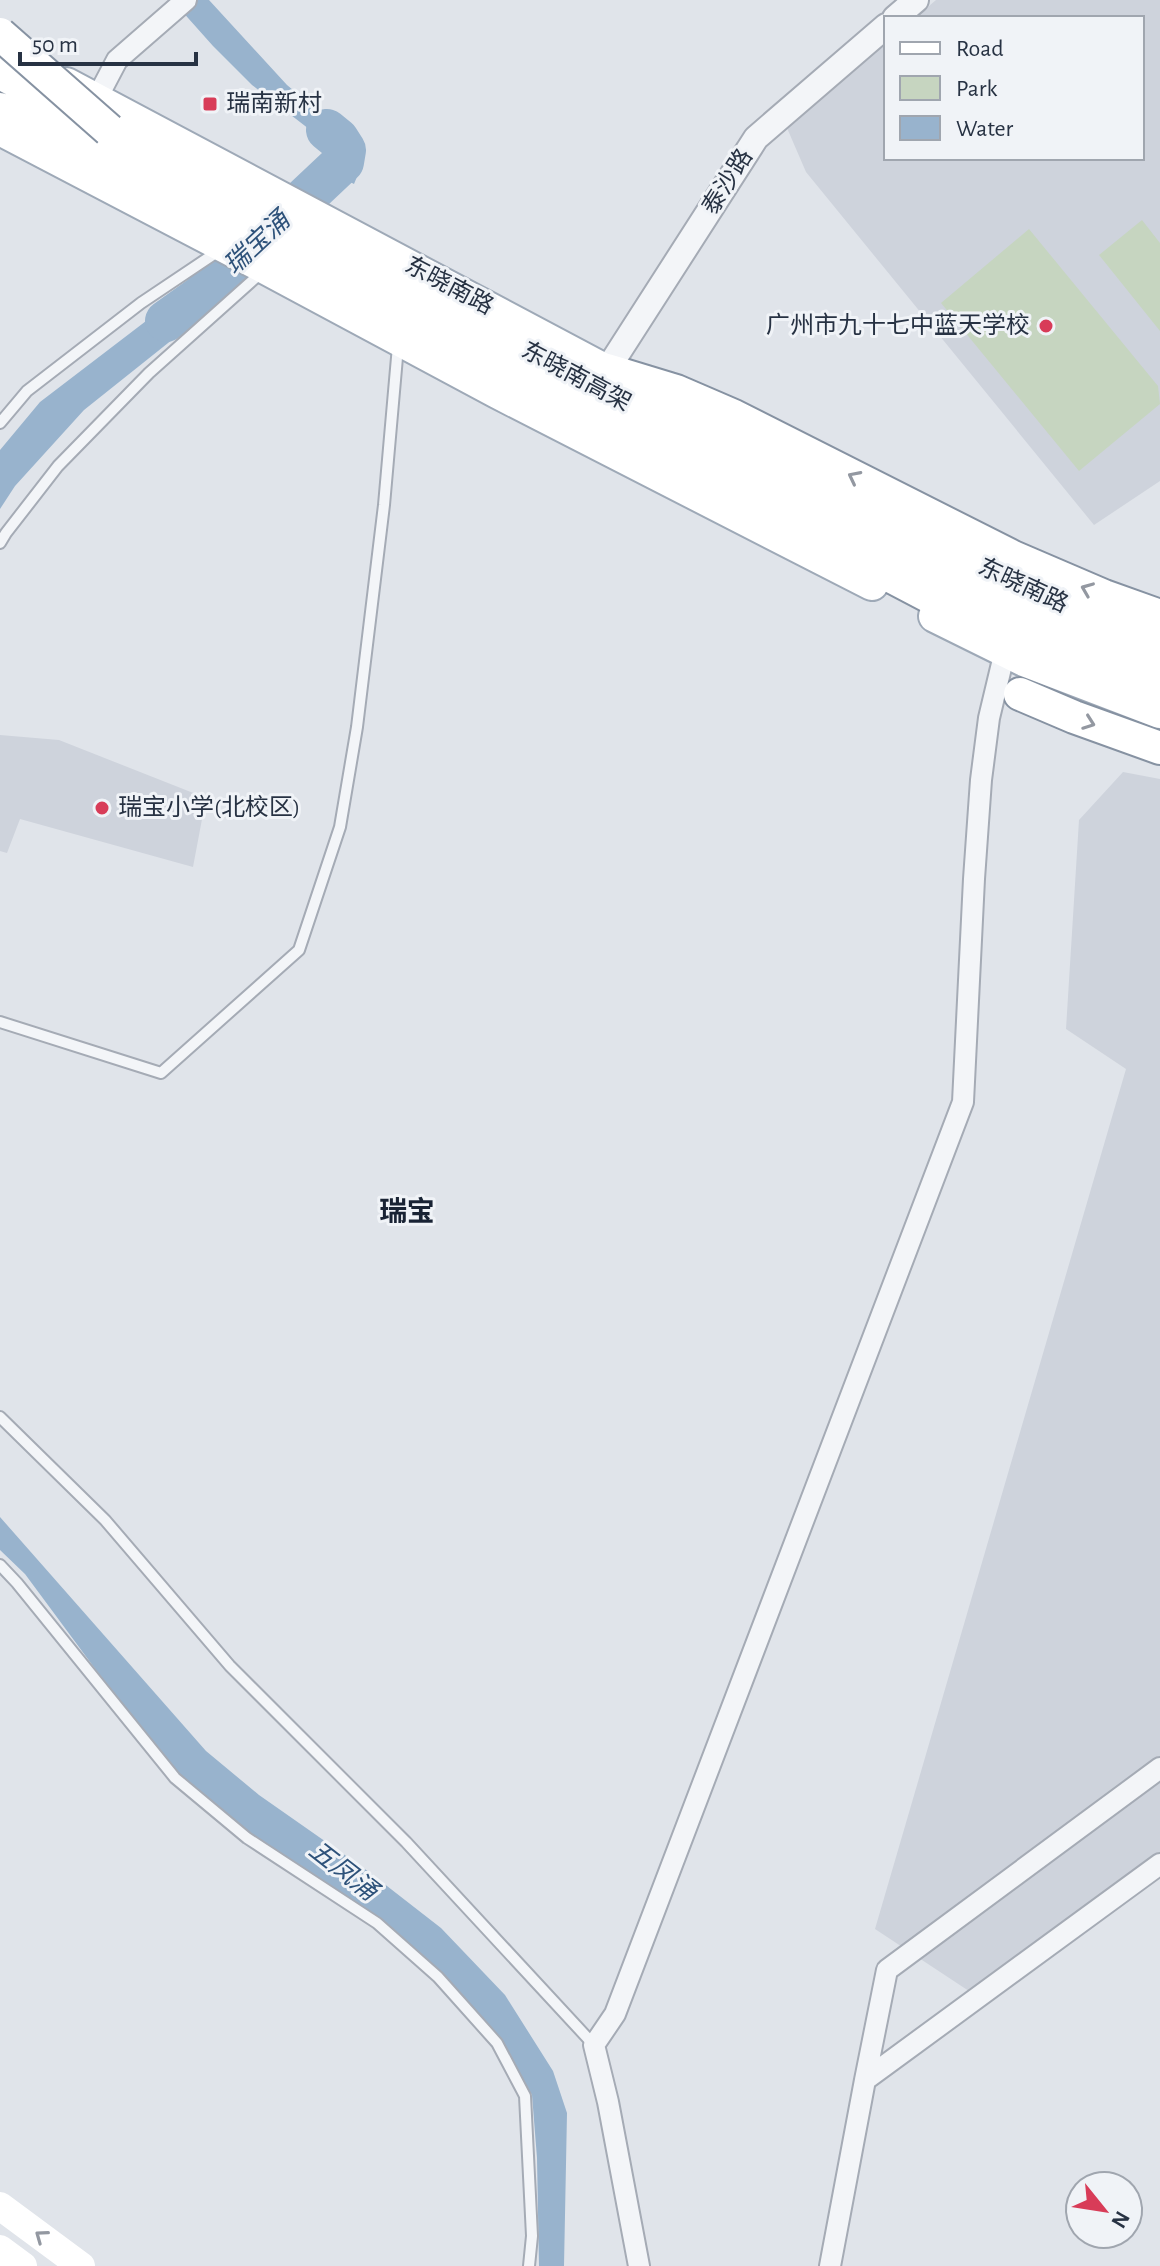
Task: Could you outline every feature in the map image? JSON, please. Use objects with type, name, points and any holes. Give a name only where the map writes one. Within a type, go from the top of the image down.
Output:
[{"type":"main road","points":[[0,34],[109,130]]},
{"type":"main road","name":"东晓南路","points":[[0,48],[796,472],[1037,594],[1097,620],[1160,641]]},
{"type":"main road","name":"东晓南高架","points":[[0,73],[974,585],[1049,619],[1160,662]]},
{"type":"main road","name":"东晓南高架","points":[[0,109],[957,611],[1041,650],[1160,694]]},
{"type":"main road","points":[[0,129],[497,392],[1005,651],[1160,712]]},
{"type":"main road","points":[[607,370],[676,391],[734,416],[1059,578],[1160,616]]},
{"type":"main road","points":[[1020,694],[1160,748]]},
{"type":"main road","points":[[0,2206],[81,2266]]},
{"type":"main road","points":[[0,2249],[23,2266]]},
{"type":"street","points":[[96,100],[117,60],[186,0]]},
{"type":"street","points":[[897,16],[916,0]]},
{"type":"street","name":"泰沙路","points":[[607,370],[756,138],[884,28]]},
{"type":"street","points":[[639,2266],[594,2045],[615,2014],[963,1102],[981,780],[989,718],[1005,651]]},
{"type":"street","points":[[830,2266],[887,1970],[1160,1768]]},
{"type":"street","points":[[865,2080],[1160,1864]]},
{"type":"lane","points":[[0,423],[27,391],[141,303],[225,247]]},
{"type":"lane","points":[[0,543],[58,466],[149,373],[266,268]]},
{"type":"lane","points":[[0,1022],[161,1073],[299,950],[340,827],[357,727],[384,505],[398,340]]},
{"type":"lane","points":[[0,1417],[105,1520],[230,1666],[406,1842],[594,2045]]},
{"type":"lane","points":[[0,1565],[175,1778],[247,1838],[377,1923],[438,1977],[497,2043],[525,2096],[532,2236],[529,2266]]},
{"type":"shaded area","name":"广州市九十七中蓝天学校","points":[[936,0],[1160,0],[1160,481],[1094,525],[806,172],[787,128],[884,45],[884,160],[1144,160],[1144,16],[917,16]]},
{"type":"shaded area","name":"瑞宝小学(北校区)","points":[[0,735],[59,740],[206,798],[193,867],[20,819],[7,853],[0,851]]},
{"type":"shaded area","points":[[1123,772],[1160,779],[1160,1864],[978,1997],[875,1929],[1126,1069],[1066,1029],[1079,820]]},
{"type":"green space","points":[[1142,220],[1160,243],[1160,331],[1099,255]]},
{"type":"green space","points":[[1029,229],[1158,386],[1160,404],[1079,471],[941,303]]},
{"type":"water","points":[[172,0],[209,0],[287,85],[356,143],[363,162],[354,184],[321,167],[331,146],[252,85]]},
{"type":"water","points":[[201,279],[227,296],[84,410],[15,486],[0,509],[0,450],[40,402]]},
{"type":"water","name":"五凤涌","points":[[0,1517],[206,1751],[259,1795],[369,1872],[441,1928],[505,1995],[553,2071],[567,2113],[564,2266],[539,2266],[537,2158],[532,2095],[500,2041],[442,1975],[381,1919],[251,1834],[180,1776],[25,1574],[0,1550]]},
{"type":"waterway","name":"瑞宝涌","points":[[166,321],[201,296],[343,162],[345,150],[327,130]]},
{"type":"place","name":"瑞南新村","points":[[210,104]]},
{"type":"place","name":"广州市九十七中蓝天学校","points":[[1046,326]]},
{"type":"place","name":"瑞宝小学(北校区)","points":[[102,808]]},
{"type":"district","name":"瑞宝","points":[[407,1213]]}]
